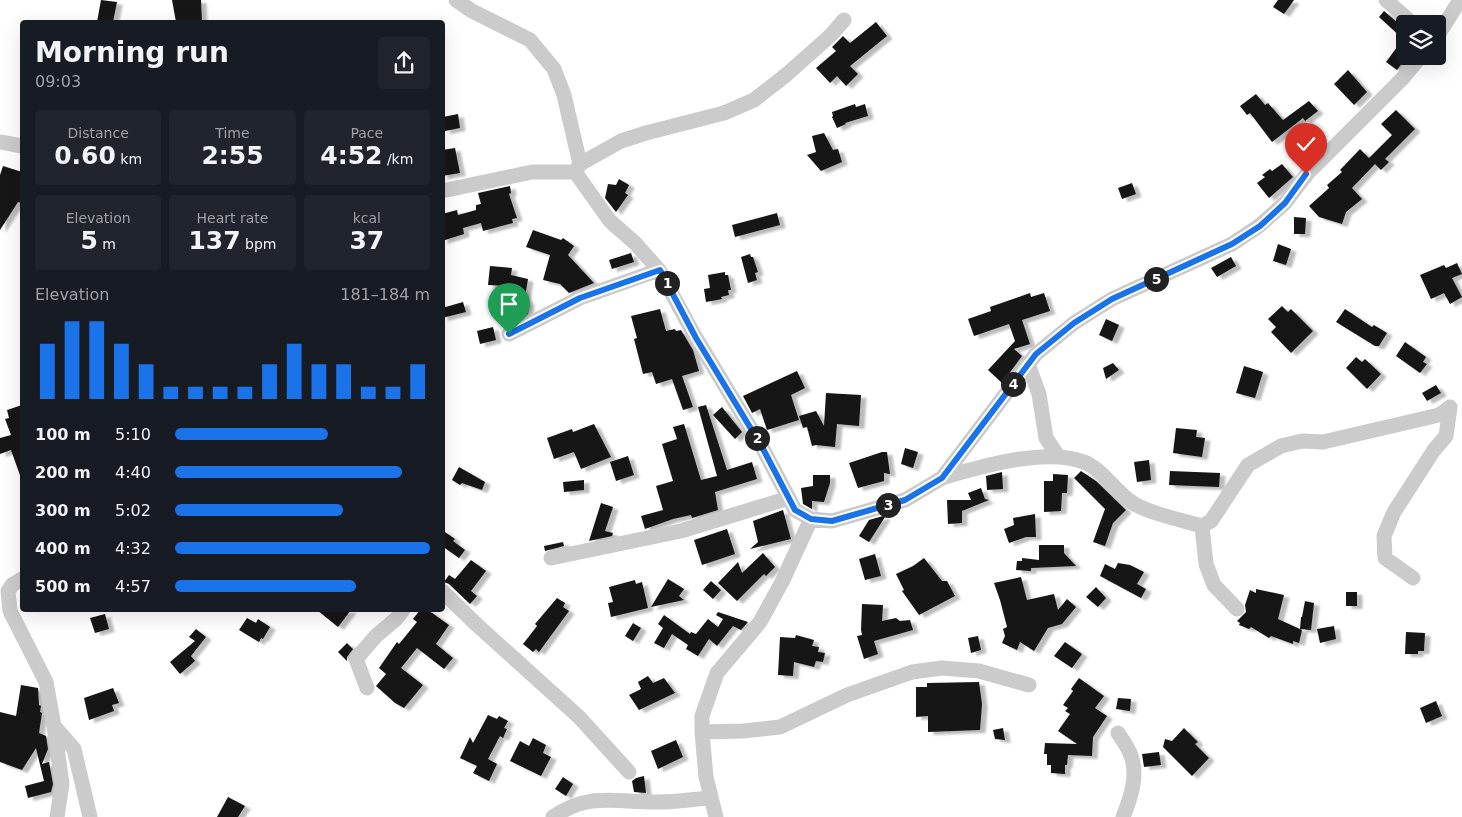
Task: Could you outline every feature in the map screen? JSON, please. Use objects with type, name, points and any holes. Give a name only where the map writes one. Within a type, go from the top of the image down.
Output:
[{"type":"street","points":[[456,0],[472,11],[530,40],[554,68],[564,95],[578,168],[610,221],[635,243],[660,270],[696,338],[762,447],[795,510],[811,519],[832,521],[905,500],[942,478],[1000,462],[1058,456],[1084,462],[1095,468],[1130,502],[1202,526],[1211,521],[1248,465],[1281,446],[1302,441],[1323,442],[1438,415],[1450,407],[1446,436],[1434,450],[1394,512],[1384,536],[1386,558],[1413,578]]},
{"type":"street","points":[[1386,0],[1403,15]]},
{"type":"street","points":[[1446,22],[1460,0]]},
{"type":"street","points":[[445,191],[532,172],[578,168],[621,141],[724,113],[754,100],[825,41],[844,20]]},
{"type":"street","points":[[942,478],[1036,354],[1074,323],[1112,299],[1232,244],[1260,226],[1285,203],[1306,174],[1402,79],[1414,65]]},
{"type":"street","points":[[0,142],[20,146]]},
{"type":"street","points":[[509,334],[580,298],[660,270]]},
{"type":"street","points":[[1028,364],[1038,394],[1046,438],[1058,456]]},
{"type":"street","points":[[551,558],[681,530],[789,498]]},
{"type":"street","points":[[716,817],[706,777],[702,716],[717,673],[760,622],[782,582],[811,519]]},
{"type":"street","points":[[1202,526],[1206,564],[1214,585],[1237,609]]},
{"type":"street","points":[[11,583],[8,591],[10,611],[46,682],[62,784],[57,817]]},
{"type":"street","points":[[445,594],[579,718],[629,772]]},
{"type":"street","points":[[366,688],[356,659],[376,636],[401,612]]},
{"type":"street","points":[[702,732],[743,731],[780,727],[847,695],[912,672],[942,668],[979,671],[1030,685]]},
{"type":"street","points":[[54,726],[74,750],[90,817]]},
{"type":"street","points":[[1118,733],[1131,754],[1134,780],[1131,797],[1123,817]]},
{"type":"street","points":[[553,817],[585,802],[603,799],[659,802],[710,798]]},
{"type":"building","points":[[101,0],[117,2],[113,20],[97,20]]},
{"type":"building","points":[[172,0],[201,0],[202,20],[176,20]]},
{"type":"building","points":[[1278,0],[1294,0],[1284,14],[1273,7]]},
{"type":"building","points":[[1384,11],[1396,21],[1396,33],[1379,17]]},
{"type":"building","points":[[876,22],[887,36],[850,66],[858,74],[846,86],[837,76],[830,83],[816,68],[836,51],[832,47],[843,36],[850,43]]},
{"type":"building","points":[[1396,48],[1396,65],[1401,65],[1397,70],[1386,62]]},
{"type":"building","points":[[1348,70],[1367,92],[1354,105],[1334,84]]},
{"type":"building","points":[[1256,94],[1265,105],[1268,103],[1283,120],[1309,101],[1318,111],[1305,121],[1303,118],[1272,142],[1250,113],[1247,115],[1240,106]]},
{"type":"building","points":[[855,104],[856,107],[865,104],[868,116],[845,123],[837,128],[832,112]]},
{"type":"building","points":[[1396,110],[1415,129],[1385,159],[1389,162],[1381,170],[1369,158],[1392,135],[1381,124]]},
{"type":"building","points":[[458,114],[460,128],[445,131],[445,117]]},
{"type":"building","points":[[824,133],[833,150],[838,149],[842,162],[821,171],[807,155],[816,152],[812,136]]},
{"type":"building","points":[[455,148],[460,173],[445,176],[445,150]]},
{"type":"building","points":[[1360,149],[1375,164],[1352,188],[1362,199],[1346,212],[1342,224],[1319,217],[1309,206],[1329,188],[1327,185],[1342,172],[1340,170]]},
{"type":"building","points":[[1282,164],[1293,177],[1269,198],[1257,183],[1265,177],[1262,175]]},
{"type":"building","points":[[3,166],[20,171],[20,202],[18,202],[0,230],[0,175]]},
{"type":"building","points":[[619,179],[629,185],[625,193],[628,195],[616,212],[605,198],[608,184],[616,185]]},
{"type":"building","points":[[1132,183],[1136,194],[1122,199],[1118,188]]},
{"type":"building","points":[[510,186],[511,193],[509,194],[517,218],[512,219],[513,223],[483,231],[481,223],[463,228],[464,234],[445,240],[445,213],[457,210],[458,215],[476,210],[476,205],[481,204],[478,193]]},
{"type":"building","points":[[777,213],[780,225],[735,237],[732,225]]},
{"type":"building","points":[[1294,217],[1306,218],[1305,234],[1294,234]]},
{"type":"building","points":[[533,230],[561,240],[563,238],[574,246],[568,255],[594,283],[569,293],[560,284],[543,280],[550,255],[526,247]]},
{"type":"building","points":[[1278,244],[1291,249],[1286,265],[1273,261]]},
{"type":"building","points":[[631,253],[634,262],[612,269],[609,260]]},
{"type":"building","points":[[750,254],[753,257],[758,272],[755,273],[757,280],[748,283],[741,257]]},
{"type":"building","points":[[1231,257],[1236,266],[1217,277],[1211,268]]},
{"type":"building","points":[[1457,263],[1462,274],[1452,278],[1462,297],[1450,304],[1444,293],[1431,299],[1420,275],[1444,265],[1446,268]]},
{"type":"building","points":[[490,266],[512,268],[511,275],[528,279],[525,297],[529,303],[528,314],[517,319],[518,309],[508,308],[511,286],[488,285]]},
{"type":"building","points":[[725,272],[725,275],[728,275],[731,290],[728,290],[729,295],[721,297],[722,299],[706,302],[704,289],[710,288],[708,275]]},
{"type":"building","points":[[1030,293],[1031,297],[1044,293],[1050,311],[1022,320],[1030,344],[1014,349],[1022,356],[1002,383],[988,370],[1015,341],[1009,324],[974,336],[968,319],[991,311],[990,307]]},
{"type":"building","points":[[463,302],[466,312],[445,317],[445,307]]},
{"type":"building","points":[[1282,306],[1288,312],[1291,309],[1313,331],[1291,353],[1271,332],[1276,327],[1268,319]]},
{"type":"building","points":[[660,309],[666,331],[681,330],[693,350],[699,371],[682,376],[693,407],[683,410],[672,379],[656,384],[652,372],[643,374],[634,339],[637,338],[631,316]]},
{"type":"building","points":[[1345,309],[1372,327],[1374,325],[1387,333],[1379,346],[1375,346],[1336,322]]},
{"type":"building","points":[[1106,319],[1119,325],[1112,341],[1099,335]]},
{"type":"building","points":[[493,327],[496,340],[480,344],[477,331]]},
{"type":"building","points":[[1405,342],[1426,357],[1423,362],[1427,364],[1420,373],[1396,356]]},
{"type":"building","points":[[1356,357],[1362,362],[1365,359],[1381,374],[1367,389],[1346,368]]},
{"type":"building","points":[[1113,363],[1119,370],[1106,379],[1103,368]]},
{"type":"building","points":[[1244,366],[1263,372],[1255,398],[1236,393]]},
{"type":"building","points":[[797,371],[805,388],[791,395],[799,420],[767,430],[760,409],[752,413],[743,396]]},
{"type":"building","points":[[1436,385],[1441,393],[1427,401],[1422,393]]},
{"type":"building","points":[[826,393],[861,395],[859,426],[837,424],[835,447],[812,446],[807,427],[803,428],[799,416],[816,411],[824,426]]},
{"type":"building","points":[[706,405],[727,470],[752,462],[757,479],[715,492],[718,510],[692,518],[691,515],[673,519],[645,529],[641,516],[663,510],[656,486],[673,481],[662,444],[677,439],[673,427],[684,424],[701,480],[717,476],[698,407]]},
{"type":"building","points":[[20,406],[20,475],[11,450],[0,454],[0,438],[11,435],[5,419],[9,418],[7,410]]},
{"type":"building","points":[[722,407],[742,432],[735,439],[713,415]]},
{"type":"building","points":[[594,424],[611,457],[581,469],[574,452],[554,459],[547,438],[572,429],[573,432]]},
{"type":"building","points":[[1176,428],[1197,430],[1196,437],[1205,438],[1202,457],[1173,453]]},
{"type":"building","points":[[905,448],[918,452],[913,468],[901,464]]},
{"type":"building","points":[[887,452],[890,474],[884,473],[884,481],[858,488],[849,463]]},
{"type":"building","points":[[628,456],[634,475],[616,481],[610,462]]},
{"type":"building","points":[[1149,460],[1151,480],[1137,482],[1134,462]]},
{"type":"building","points":[[459,467],[485,482],[482,490],[462,483],[460,485],[452,480]]},
{"type":"building","points":[[1081,471],[1096,481],[1126,510],[1113,523],[1105,546],[1093,542],[1105,509],[1074,478]]},
{"type":"building","points":[[1170,471],[1220,473],[1219,487],[1169,485]]},
{"type":"building","points":[[1002,472],[1003,489],[987,490],[986,476]]},
{"type":"building","points":[[1053,474],[1068,475],[1067,493],[1062,493],[1061,511],[1044,512],[1044,481],[1053,481]]},
{"type":"building","points":[[813,475],[830,475],[830,483],[824,502],[812,501],[812,509],[803,504],[801,488],[813,486]]},
{"type":"building","points":[[584,480],[584,490],[564,492],[563,482]]},
{"type":"building","points":[[981,488],[985,499],[989,500],[962,511],[962,523],[948,524],[947,500],[971,500],[968,493]]},
{"type":"building","points":[[601,503],[613,507],[605,531],[613,533],[612,536],[589,541]]},
{"type":"building","points":[[783,510],[791,539],[750,549],[758,542],[753,521]]},
{"type":"building","points":[[1035,514],[1036,537],[1026,537],[1009,543],[1004,529],[1014,525],[1013,518]]},
{"type":"building","points":[[885,517],[869,542],[859,536],[869,520]]},
{"type":"building","points":[[727,529],[735,554],[702,565],[694,540]]},
{"type":"building","points":[[445,532],[455,539],[453,541],[465,550],[459,558],[445,548]]},
{"type":"building","points":[[563,542],[564,546],[545,551],[544,546]]},
{"type":"building","points":[[1039,545],[1064,545],[1064,553],[1076,566],[1031,568],[1031,571],[1016,570],[1017,561],[1022,561],[1022,558],[1039,560]]},
{"type":"building","points":[[763,553],[775,567],[766,576],[764,574],[737,601],[718,583],[738,562],[742,573]]},
{"type":"building","points":[[875,554],[881,576],[865,580],[859,559]]},
{"type":"building","points":[[924,558],[942,581],[947,581],[955,596],[919,615],[902,591],[904,590],[896,574]]},
{"type":"building","points":[[471,560],[486,571],[471,591],[477,596],[470,604],[445,582],[449,575],[455,579]]},
{"type":"building","points":[[1118,563],[1130,565],[1144,572],[1137,584],[1146,589],[1141,598],[1100,576],[1105,564],[1115,569]]},
{"type":"building","points":[[1021,577],[1027,600],[1054,594],[1058,610],[1067,599],[1076,607],[1062,624],[1048,628],[1034,651],[1020,642],[1017,650],[1002,643],[1005,636],[1003,629],[1007,627],[994,583]]},
{"type":"building","points":[[668,579],[684,589],[679,596],[684,600],[651,607]]},
{"type":"building","points":[[635,580],[636,584],[642,582],[648,608],[611,617],[608,603],[613,602],[609,587]]},
{"type":"building","points":[[711,581],[721,590],[713,599],[703,590]]},
{"type":"building","points":[[1096,587],[1106,598],[1098,607],[1086,597]]},
{"type":"building","points":[[1256,589],[1284,595],[1278,619],[1302,630],[1299,643],[1293,641],[1293,644],[1271,636],[1269,638],[1251,627],[1249,629],[1239,625],[1240,623],[1237,621],[1246,612],[1245,605],[1250,590],[1256,593]]},
{"type":"building","points":[[1346,592],[1357,592],[1357,606],[1346,606]]},
{"type":"building","points":[[557,598],[565,603],[563,607],[569,611],[539,652],[536,649],[533,652],[523,644],[537,626],[535,624]]},
{"type":"building","points":[[1305,601],[1314,603],[1311,630],[1300,629]]},
{"type":"building","points":[[862,604],[883,605],[882,621],[896,618],[900,621],[910,620],[913,630],[874,641],[878,654],[864,659],[857,636],[862,635]]},
{"type":"building","points":[[319,612],[349,612],[338,627]]},
{"type":"building","points":[[418,612],[431,612],[449,625],[436,644],[453,658],[444,669],[417,648],[401,668],[423,685],[404,708],[395,703],[376,686],[386,674],[379,668],[397,642],[399,644],[417,622],[413,619]]},
{"type":"building","points":[[718,612],[748,622],[741,630],[733,626],[717,646],[709,639],[698,656],[686,649],[688,645],[672,634],[664,648],[654,643],[663,628],[658,624],[664,615],[690,634],[691,632],[696,634],[708,619],[718,627],[723,619],[716,615]]},
{"type":"building","points":[[105,614],[109,629],[95,633],[90,618]]},
{"type":"building","points":[[247,618],[256,623],[258,619],[270,627],[259,642],[239,630]]},
{"type":"building","points":[[633,623],[641,628],[633,641],[625,636]]},
{"type":"building","points":[[1334,626],[1336,639],[1320,643],[1317,629]]},
{"type":"building","points":[[196,629],[206,637],[191,656],[195,661],[180,674],[170,662],[195,641],[189,637]]},
{"type":"building","points":[[1406,632],[1425,633],[1424,651],[1418,651],[1418,654],[1405,654]]},
{"type":"building","points":[[796,635],[814,640],[812,646],[819,647],[818,652],[825,653],[823,662],[816,661],[814,667],[794,662],[793,676],[778,675],[780,637],[795,638]]},
{"type":"building","points":[[978,636],[981,650],[971,653],[968,638]]},
{"type":"building","points":[[1065,642],[1082,654],[1072,668],[1054,656]]},
{"type":"building","points":[[347,643],[353,649],[347,657],[347,661],[338,652]]},
{"type":"building","points":[[648,676],[653,683],[664,678],[675,693],[639,710],[629,695],[641,689],[638,682]]},
{"type":"building","points":[[1079,678],[1104,696],[1095,708],[1107,716],[1093,737],[1092,756],[1068,755],[1065,774],[1051,773],[1051,765],[1047,765],[1047,754],[1044,754],[1045,743],[1077,744],[1058,731],[1070,714],[1065,711],[1068,708],[1063,705]]},
{"type":"building","points":[[979,682],[982,704],[980,730],[928,732],[928,716],[916,717],[916,687],[927,687],[927,683]]},
{"type":"building","points":[[21,685],[38,688],[40,712],[42,713],[39,733],[46,736],[48,749],[42,764],[49,762],[53,784],[51,792],[28,798],[25,786],[44,781],[36,748],[22,770],[0,762],[0,712],[16,716]]},
{"type":"building","points":[[113,688],[119,703],[112,705],[114,711],[89,720],[84,698]]},
{"type":"building","points":[[1118,698],[1131,699],[1130,711],[1116,709]]},
{"type":"building","points":[[1436,701],[1442,716],[1426,723],[1420,708]]},
{"type":"building","points":[[488,715],[497,719],[499,716],[508,721],[504,728],[507,729],[503,738],[500,736],[488,759],[497,764],[489,781],[473,773],[477,766],[460,758],[470,737],[473,743]]},
{"type":"building","points":[[1003,728],[1005,740],[995,739],[993,730]]},
{"type":"building","points":[[1184,728],[1198,742],[1195,744],[1209,758],[1192,776],[1163,747],[1165,739],[1172,741]]},
{"type":"building","points":[[533,738],[546,745],[543,753],[551,757],[541,776],[510,761],[520,741],[529,746]]},
{"type":"building","points":[[676,740],[683,757],[658,769],[651,751]]},
{"type":"building","points":[[1159,752],[1161,765],[1144,767],[1142,754]]},
{"type":"building","points":[[644,776],[646,793],[634,792],[632,781]]},
{"type":"building","points":[[563,777],[573,784],[566,796],[555,789]]},
{"type":"building","points":[[228,797],[245,806],[238,817],[217,817]]},
{"type":"route","points":[[509,334],[580,298],[660,270],[696,338],[762,447],[795,510],[811,519],[832,521],[905,500],[942,478],[1036,354],[1074,323],[1112,299],[1232,244],[1260,226],[1285,203],[1306,174]]}]
